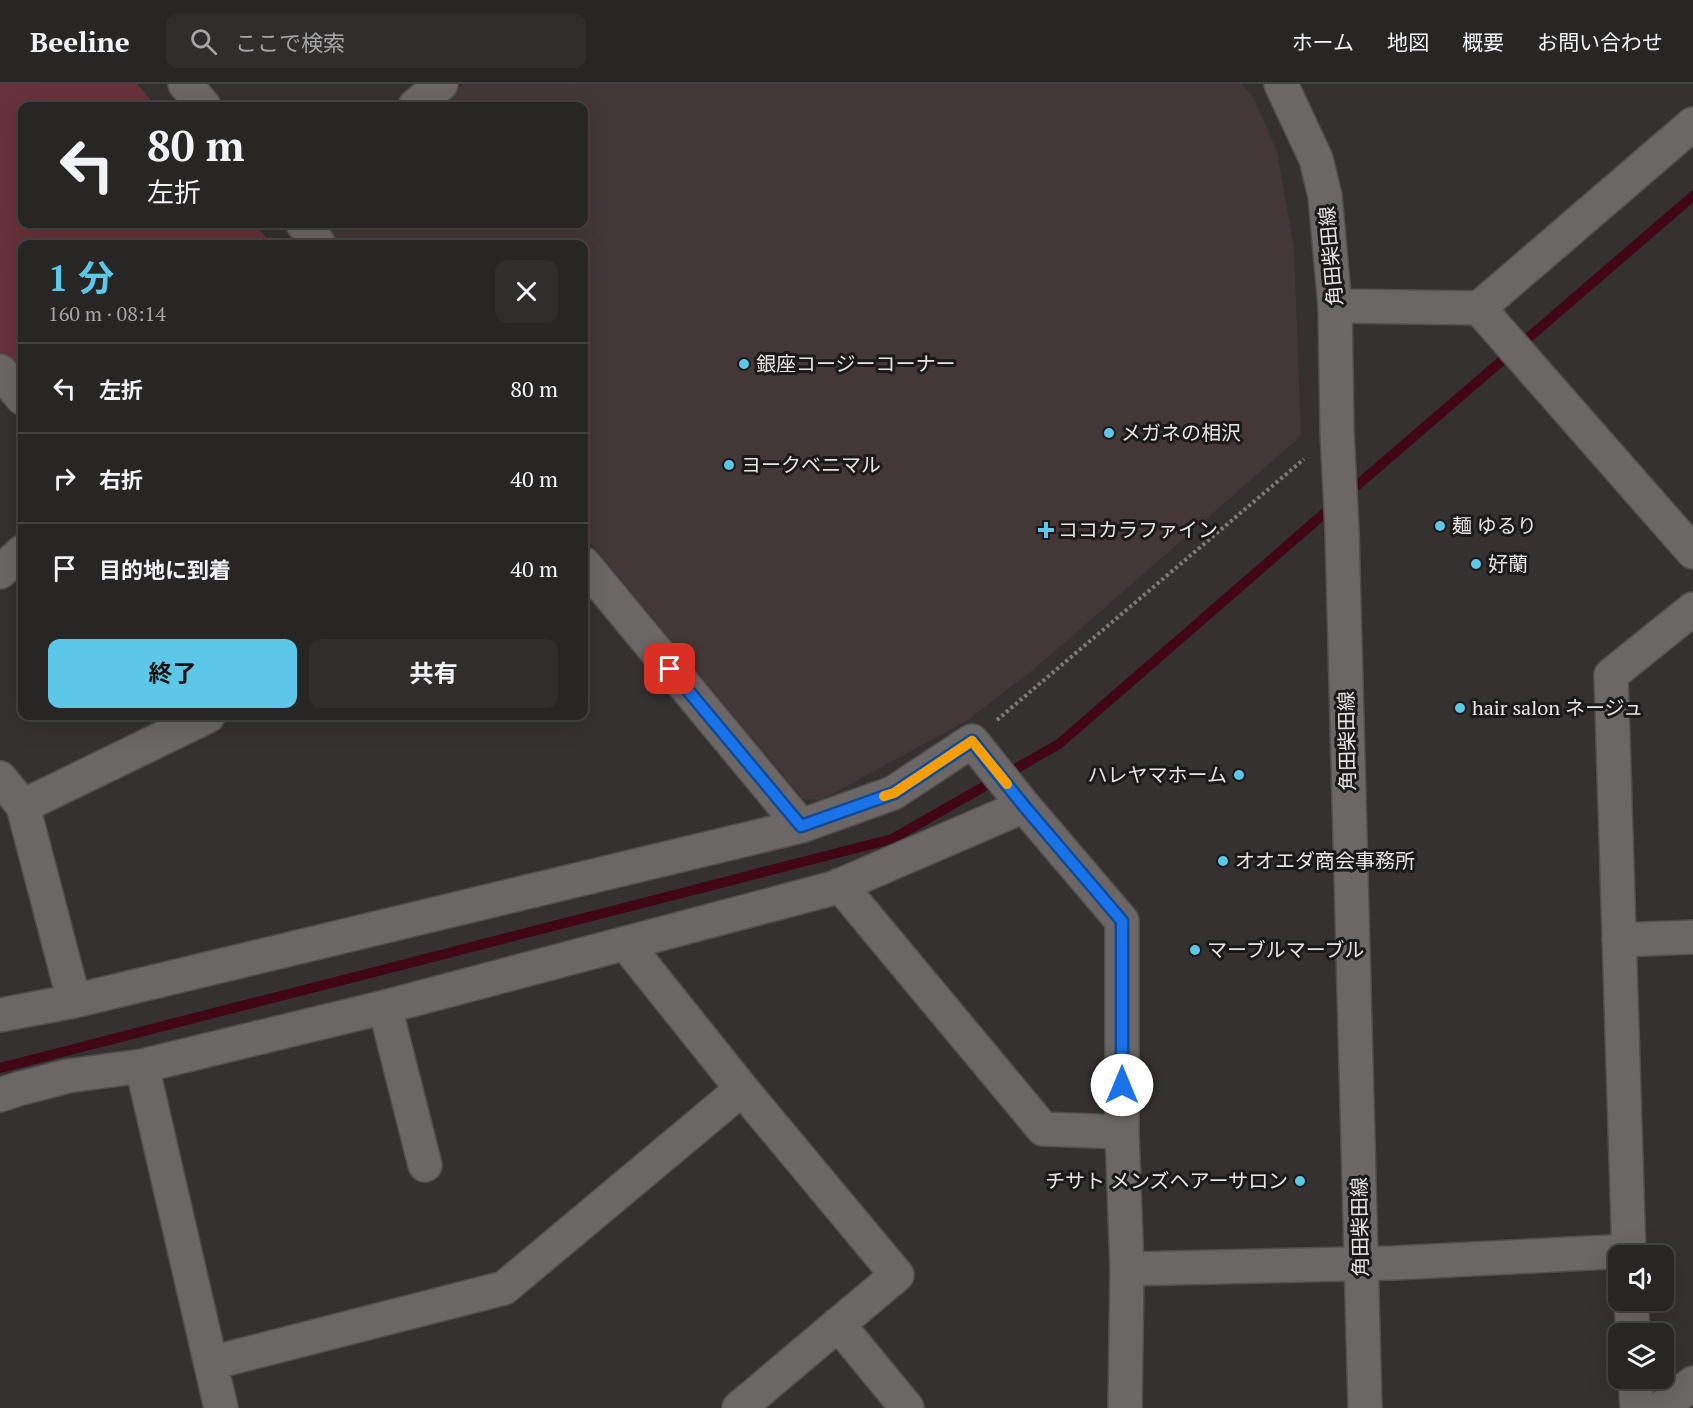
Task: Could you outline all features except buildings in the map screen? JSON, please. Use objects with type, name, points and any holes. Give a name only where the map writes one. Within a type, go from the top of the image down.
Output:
[{"type":"street","points":[[184,84],[200,102]]},
{"type":"street","points":[[420,102],[441,84]]},
{"type":"street","name":"角田柴田線","points":[[1281,84],[1316,159],[1326,196],[1335,306],[1365,1408]]},
{"type":"street","points":[[1490,319],[1693,124]]},
{"type":"street","points":[[306,228],[316,240]]},
{"type":"street","points":[[1335,306],[1490,319],[1693,552]]},
{"type":"street","points":[[0,371],[18,393]]},
{"type":"street","points":[[0,572],[18,556]]},
{"type":"street","points":[[588,569],[801,826]]},
{"type":"street","points":[[1629,1245],[1611,675],[1693,609]]},
{"type":"street","points":[[23,806],[200,720]]},
{"type":"street","points":[[0,1015],[74,1001],[801,826],[894,793],[977,748],[1122,921],[1122,1132],[1127,1269],[1125,1408]]},
{"type":"street","points":[[0,778],[23,806],[74,1001]]},
{"type":"street","points":[[0,1095],[68,1076],[142,1066],[385,1007],[840,885],[1020,801]]},
{"type":"street","points":[[840,885],[1043,1129],[1122,1132]]},
{"type":"street","points":[[1619,940],[1693,937]]},
{"type":"street","points":[[626,944],[742,1089],[897,1275],[739,1408]]},
{"type":"street","points":[[385,1007],[425,1166]]},
{"type":"street","points":[[142,1066],[221,1408]]},
{"type":"street","points":[[211,1363],[504,1288],[742,1089]]},
{"type":"street","points":[[1127,1269],[1608,1254]]},
{"type":"street","points":[[838,1324],[907,1408]]},
{"type":"street","points":[[1662,1408],[1693,1383]]},
{"type":"street","points":[[1635,1389],[1636,1408]]},
{"type":"path","points":[[977,748],[1338,445]]},
{"type":"shaded area","points":[[0,84],[137,84],[153,102],[18,102],[18,228],[258,228],[268,240],[18,240],[18,375],[0,352]]},
{"type":"shaded area","points":[[463,84],[1242,84],[1254,99],[1277,151],[1294,248],[1301,436],[1039,665],[968,720],[821,800],[803,799],[588,540],[588,240],[338,240],[328,228],[588,228],[588,102],[441,102]]},
{"type":"waterway","points":[[1347,494],[1693,196]]},
{"type":"waterway","points":[[0,1068],[892,839],[1059,744],[1335,504]]},
{"type":"slow traffic","points":[[884,796],[894,793],[972,741],[1007,784]]},
{"type":"place","name":"銀座コージーコーナー","points":[[744,364]]},
{"type":"place","name":"メガネの相沢","points":[[1109,433]]},
{"type":"place","name":"ヨークベニマル","points":[[729,465]]},
{"type":"place","name":"麺 ゆるり","points":[[1440,526]]},
{"type":"place","name":"ココカラファイン","points":[[1046,530]]},
{"type":"place","name":"好蘭","points":[[1476,564]]},
{"type":"place","name":"hair salon ネージュ","points":[[1460,708]]},
{"type":"place","name":"ハレヤマホーム","points":[[1239,775]]},
{"type":"place","name":"オオエダ商会事務所","points":[[1223,861]]},
{"type":"place","name":"マーブルマーブル","points":[[1195,950]]},
{"type":"place","name":"チサト メンズヘアーサロン","points":[[1300,1181]]},
{"type":"route","points":[[670,669],[801,826],[894,793],[972,741],[1122,921],[1122,1085]]}]
